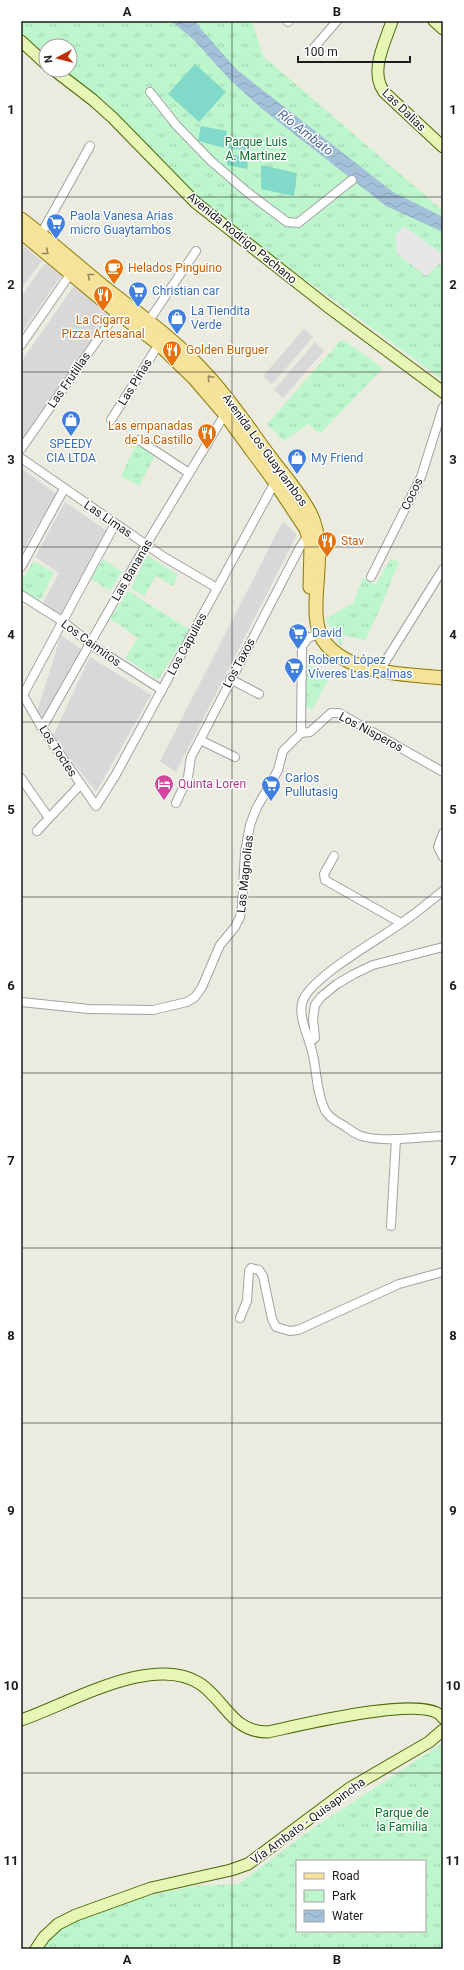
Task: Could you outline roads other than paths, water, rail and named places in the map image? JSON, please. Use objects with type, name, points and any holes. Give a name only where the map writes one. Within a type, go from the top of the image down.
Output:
[{"type":"main road","name":"Avenida Los Guaytambos","points":[[21,219],[41,234],[73,269],[117,312],[159,344],[194,378],[226,414],[313,536]]},
{"type":"main road","name":"Avenida Los Guaytambos","points":[[21,232],[148,322],[179,346],[228,400],[298,493],[311,515],[313,536],[308,616],[315,635]]},
{"type":"main road","points":[[315,635],[338,660],[356,674],[373,678],[443,686]]},
{"type":"main road","points":[[338,660],[380,670],[443,678]]},
{"type":"street","points":[[312,50],[337,21]]},
{"type":"street","name":"Las Dalias","points":[[392,21],[378,67],[380,86],[384,92],[443,147]]},
{"type":"street","points":[[434,21],[443,29]]},
{"type":"street","points":[[21,41],[38,57]]},
{"type":"street","name":"Avenida Rodrigo Pachano","points":[[64,78],[113,118],[196,203],[327,306],[443,392]]},
{"type":"street","points":[[150,92],[177,126],[211,161],[247,192],[287,222],[298,223],[352,180]]},
{"type":"street","points":[[41,234],[90,146]]},
{"type":"street","points":[[148,322],[196,251]]},
{"type":"street","points":[[21,345],[73,269]]},
{"type":"street","name":"Las Frutillas","points":[[21,449],[117,312]]},
{"type":"street","name":"Las Piñas","points":[[110,420],[159,344]]},
{"type":"street","name":"Cocos","points":[[371,577],[421,477],[443,406]]},
{"type":"street","name":"Las Bananas","points":[[42,728],[146,545],[226,414]]},
{"type":"street","points":[[139,440],[189,473]]},
{"type":"street","name":"Las Limas","points":[[21,458],[146,545],[217,588]]},
{"type":"street","name":"Los Capulies","points":[[96,806],[115,776],[275,482]]},
{"type":"street","points":[[21,567],[64,489]]},
{"type":"street","points":[[62,621],[115,524]]},
{"type":"street","name":"Los Taxos","points":[[176,803],[188,777],[191,757],[230,679],[300,547],[313,536]]},
{"type":"street","points":[[380,670],[443,568]]},
{"type":"street","name":"Los Caimitos","points":[[21,595],[62,621],[90,644],[162,690]]},
{"type":"street","name":"Los Toctes","points":[[62,621],[22,695],[42,728],[80,785],[96,806]]},
{"type":"street","points":[[301,733],[302,646],[304,642],[315,635]]},
{"type":"street","points":[[230,679],[259,694]]},
{"type":"street","name":"Los Nisperos","points":[[301,733],[310,732],[327,715],[339,713],[443,772]]},
{"type":"street","name":"Las Magnolias","points":[[21,1002],[89,1009],[153,1010],[187,1002],[195,997],[202,987],[220,945],[235,927],[240,917],[245,852],[256,809],[278,770],[283,751],[301,733]]},
{"type":"street","points":[[200,740],[236,757]]},
{"type":"street","points":[[21,778],[49,818]]},
{"type":"street","points":[[37,831],[80,785]]},
{"type":"street","points":[[443,833],[438,847],[443,857]]},
{"type":"street","points":[[334,856],[324,874],[325,880],[401,924]]},
{"type":"street","points":[[443,891],[401,924],[337,967],[318,982],[304,998],[301,1007],[302,1018],[310,1042],[321,1100],[326,1112],[337,1122],[360,1136],[396,1139],[443,1136]]},
{"type":"street","points":[[310,1042],[315,1038],[313,1019],[316,1005],[321,997],[340,981],[373,966],[443,947]]},
{"type":"street","points":[[391,1226],[396,1139]]},
{"type":"street","points":[[240,1318],[247,1301],[249,1271],[251,1268],[260,1270],[263,1276],[272,1319],[276,1327],[290,1331],[298,1330],[399,1284],[443,1272]]},
{"type":"street","points":[[21,1720],[118,1682],[137,1676],[160,1673],[189,1679],[201,1685],[218,1700],[240,1724],[248,1730],[258,1732],[268,1732],[340,1716],[408,1709],[434,1710],[441,1714],[443,1718]]},
{"type":"street","name":"Vía Ambato - Quisapincha","points":[[36,1949],[44,1937],[58,1924],[76,1915],[151,1888],[231,1870],[248,1864],[345,1792],[429,1742],[443,1730]]},
{"type":"water","name":"Río Ambato","points":[[171,21],[194,21],[237,70],[393,192],[443,217],[443,232],[386,206],[261,108],[230,80],[194,40]]},
{"type":"place","name":"Paola Vanesa Arias micro Guaytambos","points":[[56,240]]},
{"type":"place","name":"Helados Pinguino","points":[[114,285]]},
{"type":"place","name":"Christian car","points":[[138,308]]},
{"type":"place","name":"La Cigarra Pizza Artesanal","points":[[103,312]]},
{"type":"place","name":"La Tiendita Verde","points":[[177,335]]},
{"type":"place","name":"Golden Burguer","points":[[172,367]]},
{"type":"place","name":"SPEEDY CIA LTDA","points":[[71,437]]},
{"type":"place","name":"Las empanadas de la Castillo","points":[[207,450]]},
{"type":"place","name":"My Friend","points":[[297,475]]},
{"type":"place","name":"Stav","points":[[327,558]]},
{"type":"place","name":"David","points":[[298,650]]},
{"type":"place","name":"Roberto López Víveres Las Palmas","points":[[294,684]]},
{"type":"place","name":"Quinta Loren","points":[[164,801]]},
{"type":"place","name":"Carlos Pullutasig","points":[[271,802]]},
{"type":"park label","name":"Parque Luis A. Martinez","points":[[256,149]]},
{"type":"park label","name":"Parque de la Familia","points":[[402,1820]]}]
